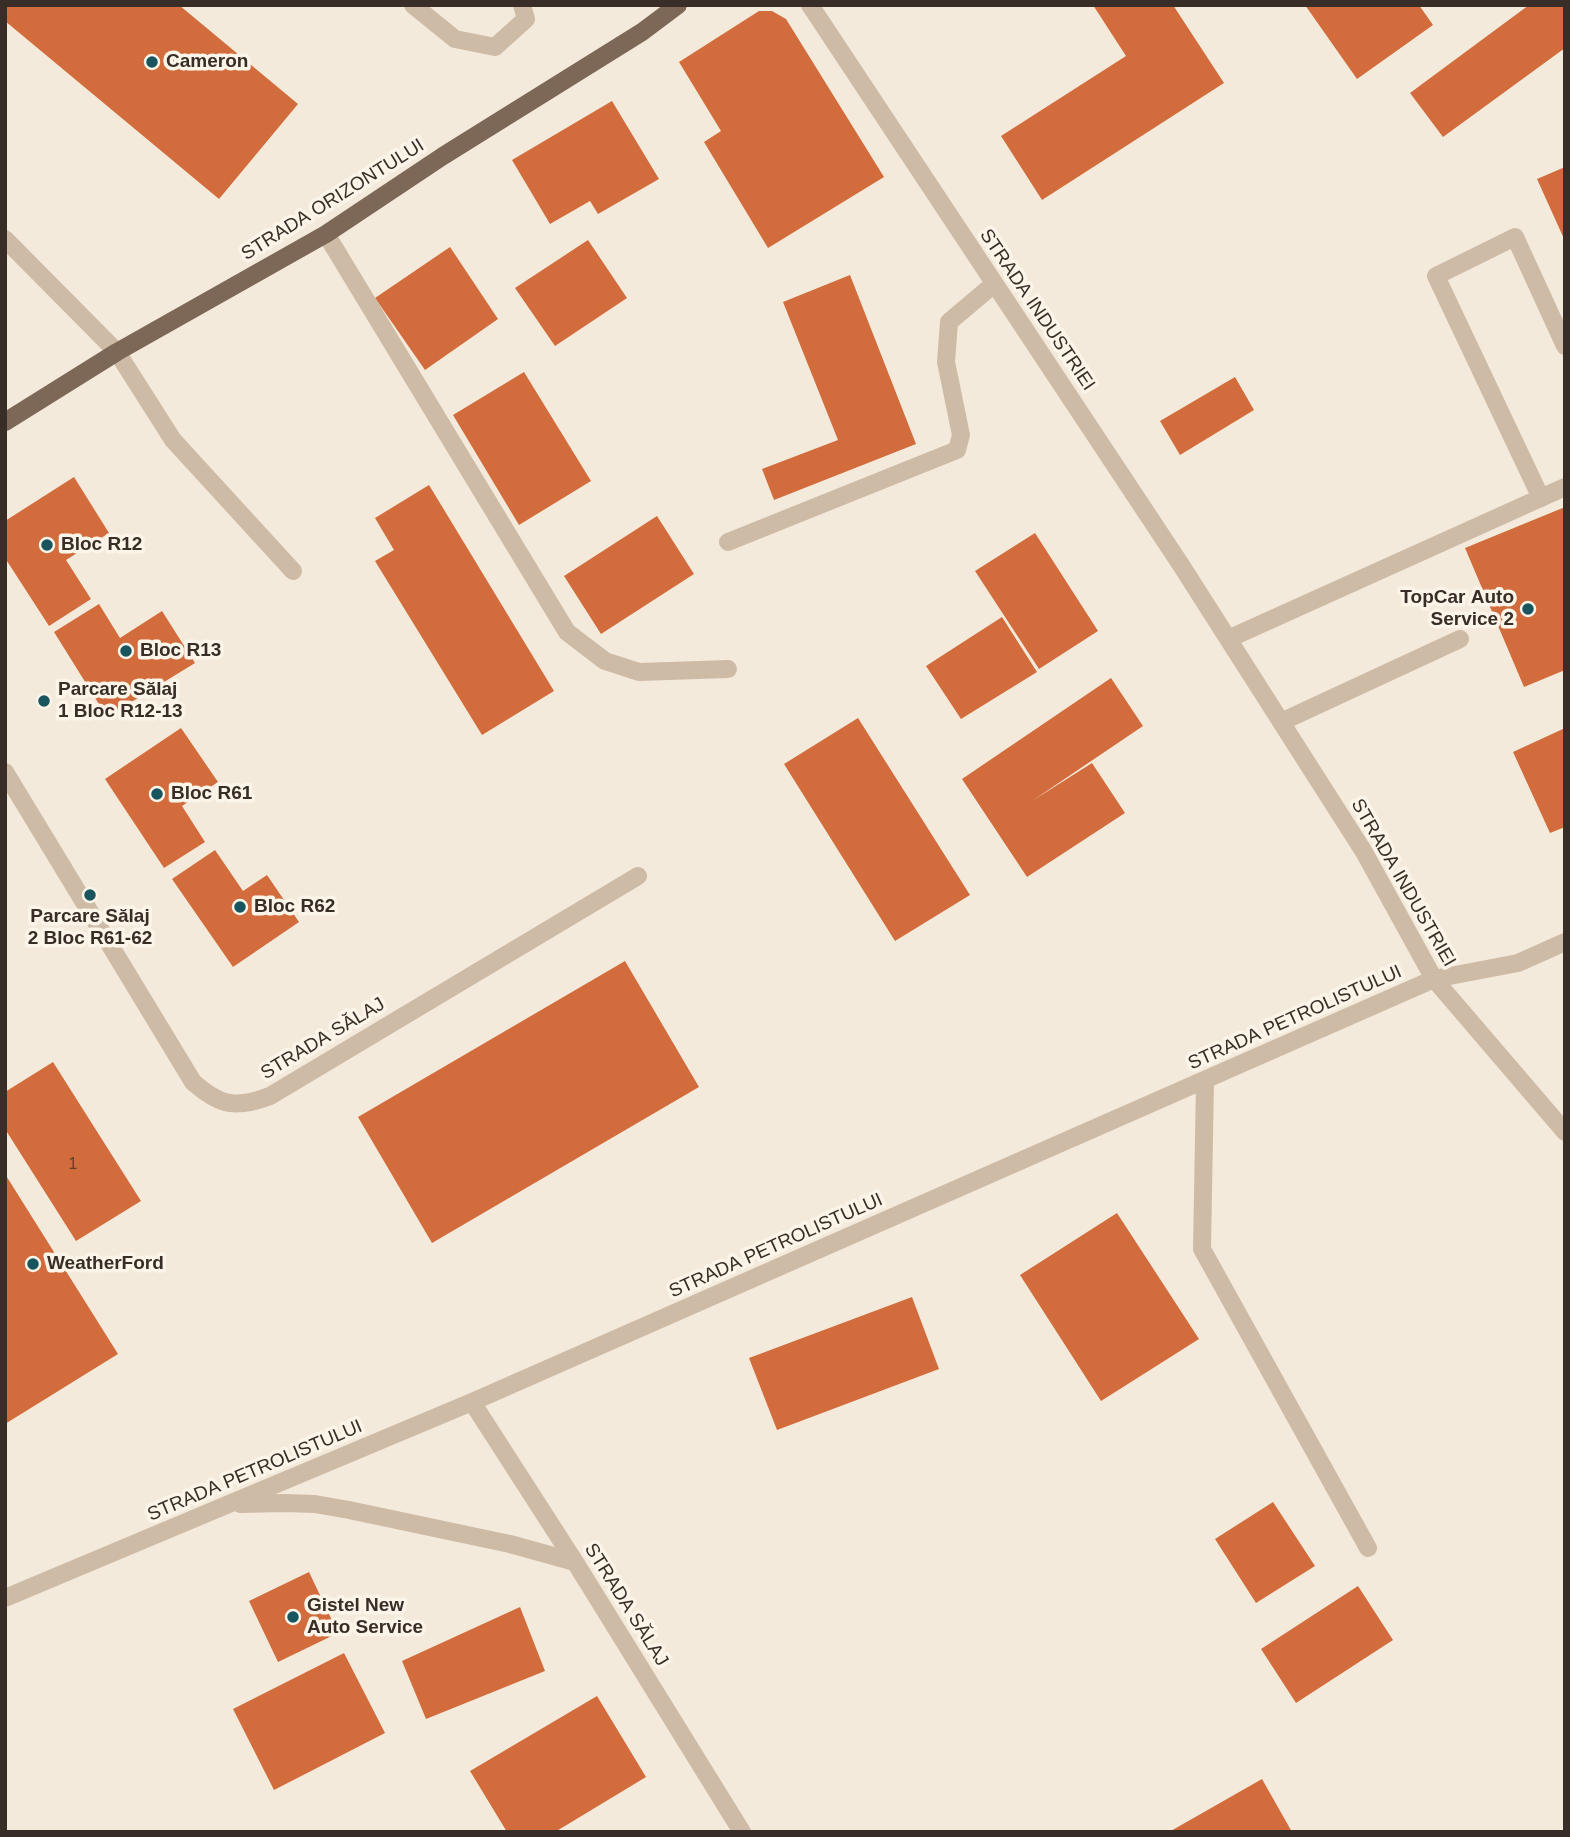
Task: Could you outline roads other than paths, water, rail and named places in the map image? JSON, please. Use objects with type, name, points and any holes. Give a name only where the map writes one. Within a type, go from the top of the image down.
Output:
[{"type":"main road","name":"STRADA ORIZONTULUI","points":[[5,422],[117,352],[326,234],[443,156],[642,32],[678,5]]},
{"type":"street","points":[[413,5],[455,39],[495,47],[526,19],[522,5]]},
{"type":"street","name":"STRADA INDUSTRIEI","points":[[810,5],[1228,639],[1364,852],[1434,979],[1565,1132]]},
{"type":"street","points":[[326,234],[567,632],[605,661],[639,672],[728,669]]},
{"type":"street","points":[[1541,498],[1436,276],[1515,237],[1565,346]]},
{"type":"street","points":[[5,239],[117,352],[173,440],[293,571]]},
{"type":"street","points":[[728,542],[957,450],[961,435],[946,362],[949,323],[994,284]]},
{"type":"street","points":[[1228,639],[1565,487]]},
{"type":"street","points":[[1281,722],[1460,639]]},
{"type":"street","name":"STRADA SĂLAJ","points":[[5,772],[193,1082],[211,1098],[232,1105],[250,1104],[270,1096],[638,876]]},
{"type":"street","name":"STRADA PETROLISTULUI","points":[[5,1598],[472,1402],[1205,1082],[1434,979],[1518,963],[1565,943]]},
{"type":"street","points":[[1205,1082],[1202,1249],[1368,1548]]},
{"type":"street","name":"STRADA SĂLAJ","points":[[472,1402],[575,1562],[742,1832]]},
{"type":"street","points":[[229,1505],[284,1503],[326,1506],[510,1544],[575,1562]]},
{"type":"place","name":"Cameron","points":[[152,62]]},
{"type":"place","name":"Bloc R12","points":[[47,545]]},
{"type":"place","name":"TopCar Auto Service 2","points":[[1528,609]]},
{"type":"place","name":"Bloc R13","points":[[126,651]]},
{"type":"place","name":"Parcare Sălaj 1 Bloc R12-13","points":[[44,701]]},
{"type":"place","name":"Bloc R61","points":[[157,794]]},
{"type":"place","name":"Parcare Sălaj 2 Bloc R61-62","points":[[90,895]]},
{"type":"place","name":"Bloc R62","points":[[240,907]]},
{"type":"place","name":"WeatherFord","points":[[33,1264]]},
{"type":"place","name":"Gistel New Auto Service","points":[[293,1617]]}]
